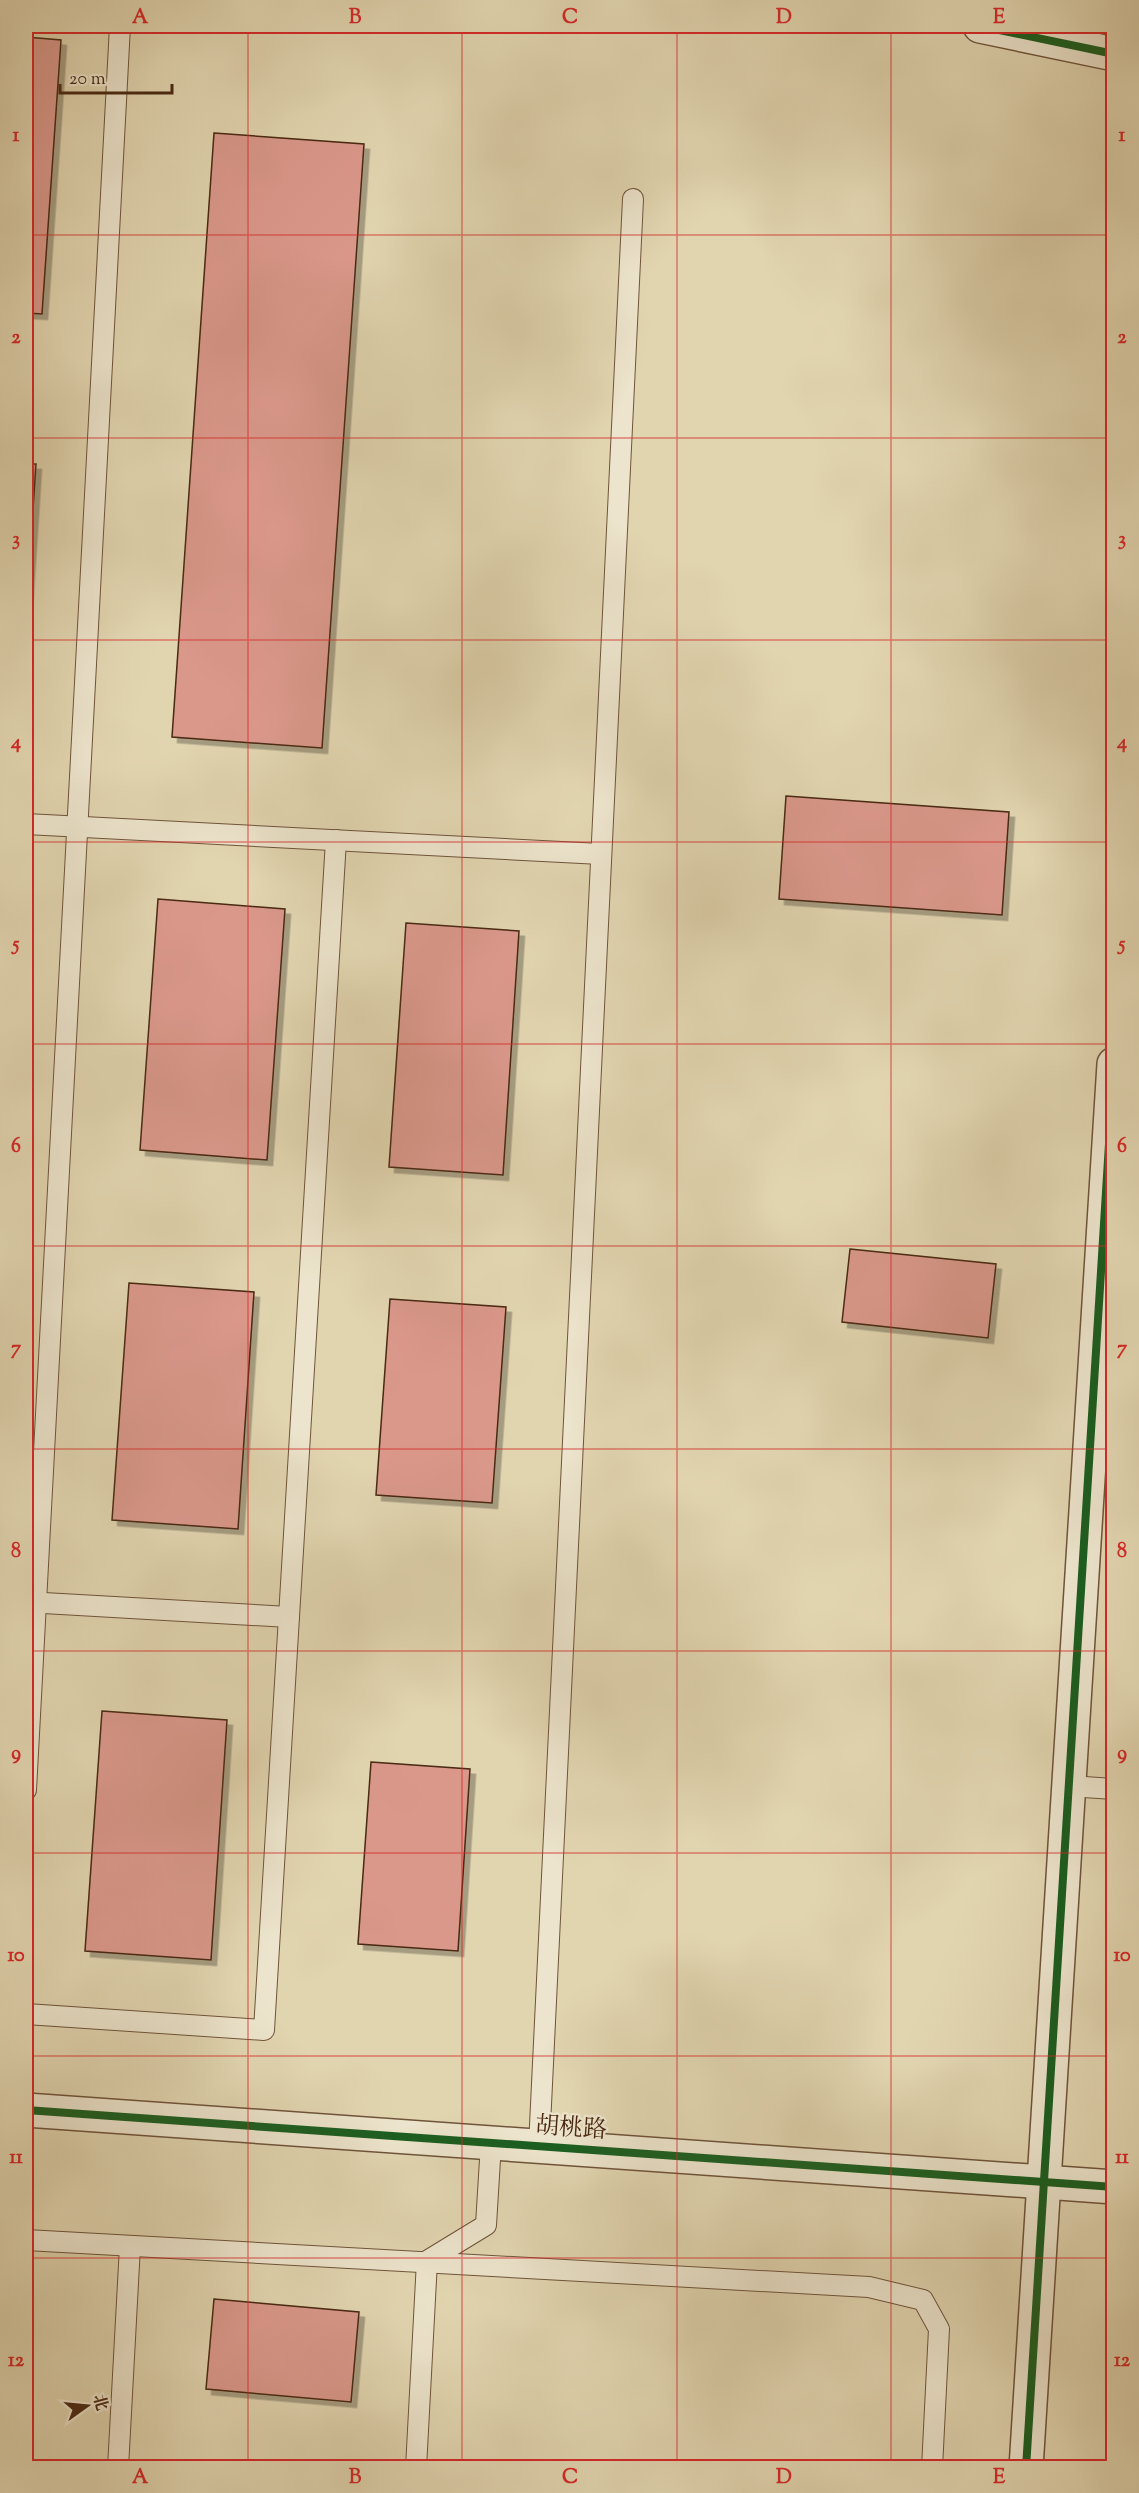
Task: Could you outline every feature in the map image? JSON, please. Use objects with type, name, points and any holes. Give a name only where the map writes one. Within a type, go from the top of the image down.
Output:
[{"type":"street","points":[[980,26],[1113,54]]},
{"type":"street","points":[[1026,2468],[1113,1064]]},
{"type":"street","name":"胡桃路","points":[[26,2110],[1113,2187]]},
{"type":"lane","points":[[26,1790],[31,1602],[77,827],[120,26]]},
{"type":"lane","points":[[539,2146],[633,199]]},
{"type":"lane","points":[[26,824],[601,854]]},
{"type":"lane","points":[[26,2014],[264,2030],[336,840]]},
{"type":"lane","points":[[31,1602],[290,1617]]},
{"type":"lane","points":[[1069,1786],[1113,1789]]},
{"type":"lane","points":[[427,2261],[486,2225],[491,2143]]},
{"type":"lane","points":[[26,2240],[869,2287],[923,2300],[939,2329],[932,2468]]},
{"type":"lane","points":[[117,2468],[130,2246]]},
{"type":"lane","points":[[416,2468],[427,2261]]},
{"type":"building","points":[[26,37],[61,40],[42,314],[26,313]]},
{"type":"building","points":[[214,133],[364,144],[322,748],[172,737]]},
{"type":"building","points":[[26,464],[36,464],[26,617]]},
{"type":"building","points":[[786,796],[1009,812],[1002,915],[779,899]]},
{"type":"building","points":[[158,899],[285,909],[267,1160],[140,1150]]},
{"type":"building","points":[[406,923],[519,931],[503,1175],[389,1167]]},
{"type":"building","points":[[850,1249],[996,1264],[988,1338],[842,1322]]},
{"type":"building","points":[[129,1283],[254,1292],[238,1529],[112,1520]]},
{"type":"building","points":[[390,1299],[506,1307],[492,1503],[376,1495]]},
{"type":"building","points":[[102,1711],[227,1720],[211,1960],[85,1951]]},
{"type":"building","points":[[371,1762],[470,1769],[458,1951],[358,1944]]},
{"type":"building","points":[[214,2299],[359,2312],[351,2402],[206,2389]]},
{"type":"cycle path","points":[[980,26],[1114,54]]},
{"type":"cycle path","points":[[1026,2468],[1114,1064]]},
{"type":"cycle path","points":[[26,2110],[1114,2187]]}]
